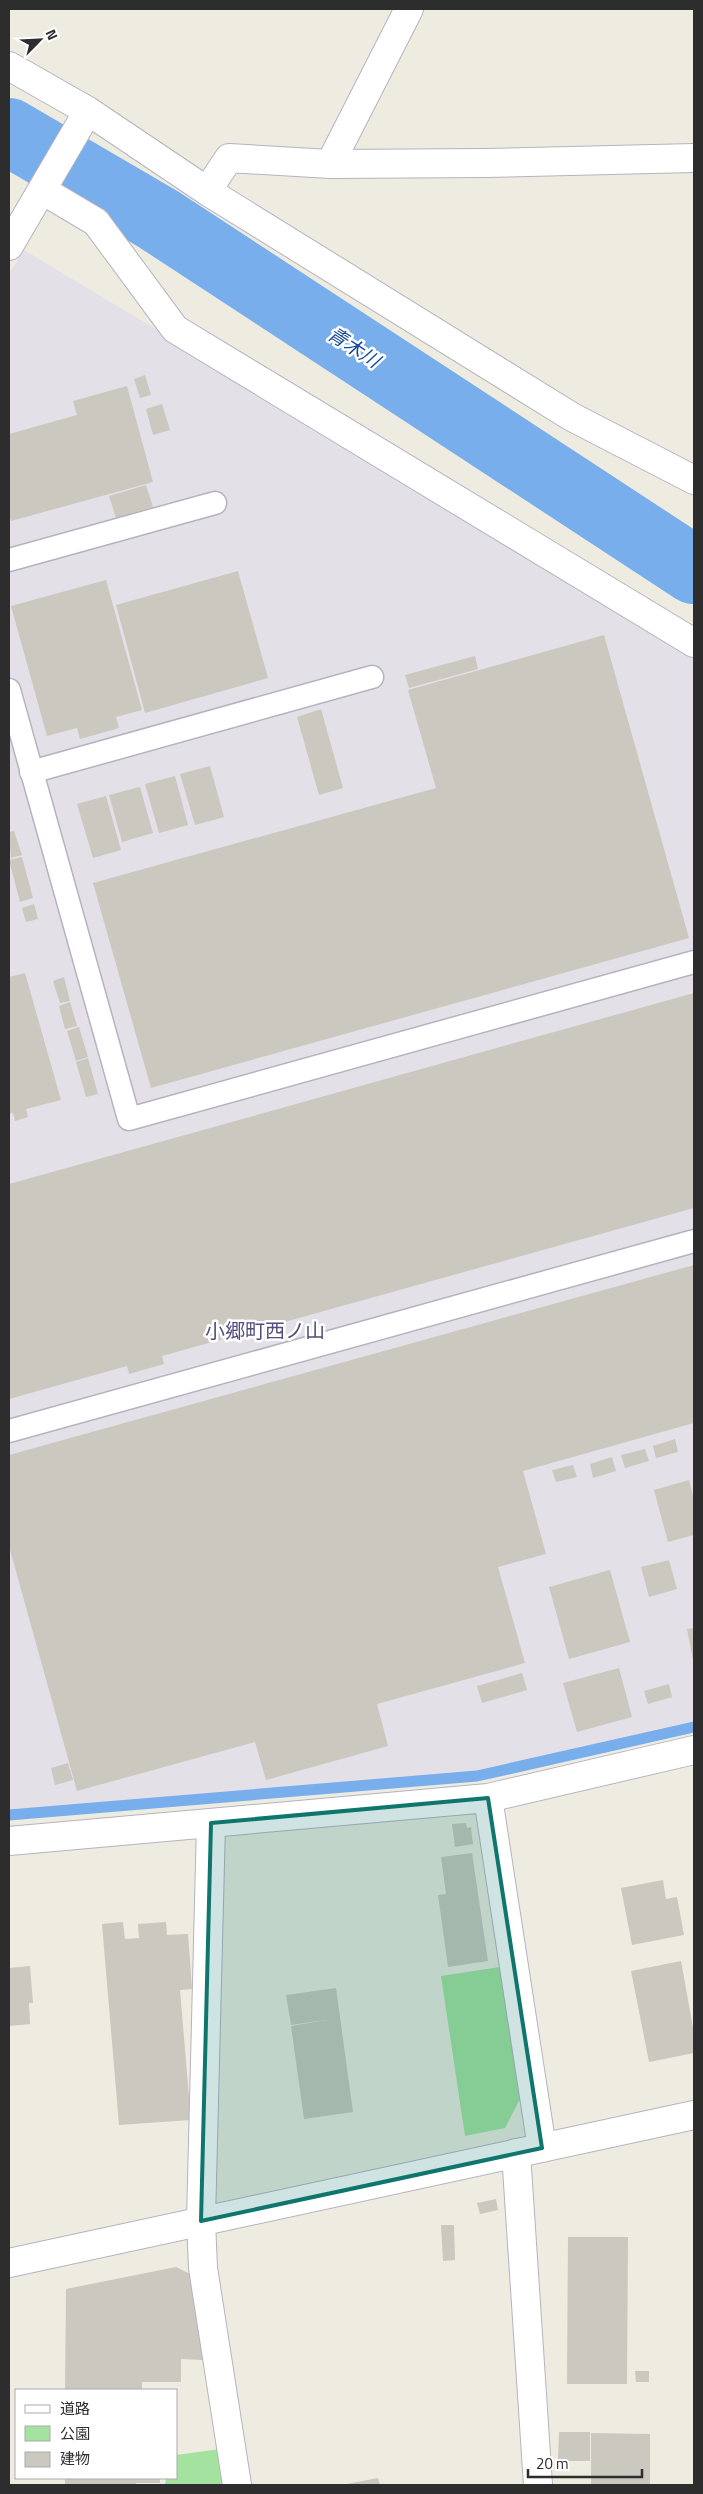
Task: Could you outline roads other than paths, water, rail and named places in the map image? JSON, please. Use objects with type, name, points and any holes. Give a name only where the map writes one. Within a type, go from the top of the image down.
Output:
[{"type":"street","points":[[330,164],[409,9]]},
{"type":"street","points":[[9,66],[82,123],[207,191],[572,417],[694,480]]},
{"type":"street","points":[[9,246],[82,123]]},
{"type":"street","points":[[207,191],[229,158],[330,164],[486,163],[694,158]]},
{"type":"street","points":[[45,185],[96,222],[176,329],[694,643]]},
{"type":"street","points":[[9,1841],[488,1798],[694,1750]]},
{"type":"street","points":[[488,1798],[542,2148]]},
{"type":"street","points":[[211,1823],[201,2221],[203,2268],[237,2485]]},
{"type":"street","points":[[9,2262],[694,2115]]},
{"type":"street","points":[[516,2153],[538,2485]]},
{"type":"lane","points":[[9,560],[214,503]]},
{"type":"lane","points":[[32,772],[372,677]]},
{"type":"lane","points":[[9,690],[129,1119],[694,962]]},
{"type":"lane","points":[[9,1431],[694,1241]]},
{"type":"waterway","name":"青木川","points":[[9,132],[158,219],[694,570]]},
{"type":"waterway","points":[[9,1815],[477,1776],[694,1727]]},
{"type":"district","name":"小郷町西ノ山","points":[[265,1331]]}]
